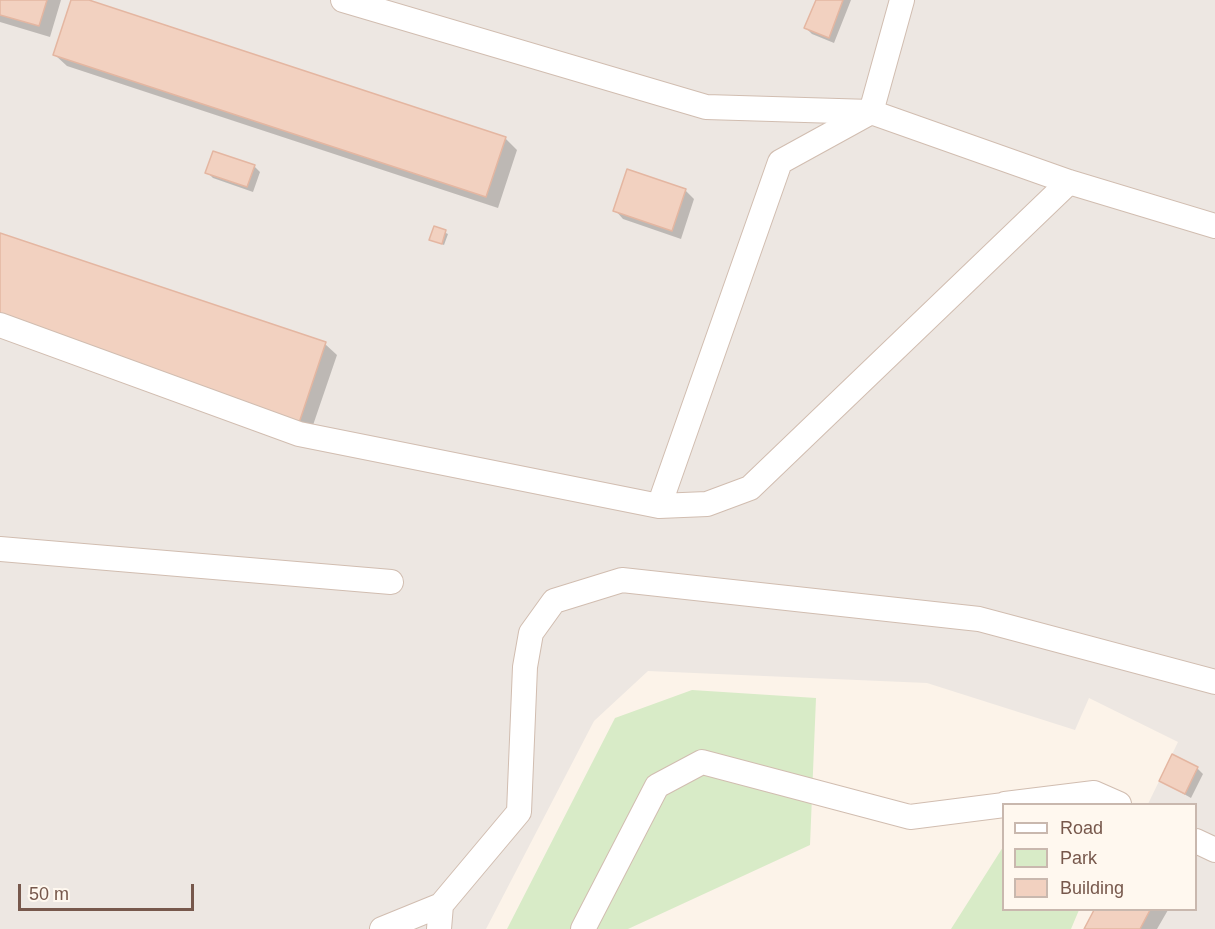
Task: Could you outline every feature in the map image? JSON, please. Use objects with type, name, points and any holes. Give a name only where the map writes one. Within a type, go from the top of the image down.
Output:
[{"type":"lane","points":[[343,0],[706,107],[871,112],[1069,182],[1215,226]]},
{"type":"lane","points":[[659,506],[780,162],[871,112],[902,0]]},
{"type":"lane","points":[[0,325],[299,434],[659,506],[707,504],[750,488],[1069,182]]},
{"type":"lane","points":[[0,549],[391,582]]},
{"type":"lane","points":[[382,929],[441,905],[519,812],[525,667],[531,633],[554,601],[622,580],[979,619],[1215,682]]},
{"type":"lane","points":[[583,929],[657,786],[702,762],[910,816],[1002,805]]},
{"type":"lane","points":[[1019,803],[1094,793],[1117,803]]},
{"type":"lane","points":[[1197,841],[1215,850]]},
{"type":"lane","points":[[439,929],[441,905]]},
{"type":"shaded area","points":[[0,0],[1215,0],[1215,929],[1084,929],[1093,911],[1197,911],[1197,803],[1148,803],[1178,742],[1089,698],[1075,730],[927,683],[648,671],[594,721],[486,929],[0,929]]},
{"type":"green space","points":[[692,690],[816,698],[810,845],[628,929],[507,929],[615,718]]},
{"type":"green space","points":[[1002,849],[1002,911],[1079,911],[1071,929],[951,929]]},
{"type":"building","points":[[0,0],[47,0],[39,26],[0,15]]},
{"type":"building","points":[[71,0],[89,0],[506,137],[486,197],[53,55]]},
{"type":"building","points":[[816,0],[843,0],[829,38],[804,28]]},
{"type":"building","points":[[213,151],[255,165],[247,187],[205,173]]},
{"type":"building","points":[[627,169],[686,189],[672,231],[613,211]]},
{"type":"building","points":[[434,226],[446,230],[442,244],[429,240]]},
{"type":"building","points":[[0,233],[326,342],[299,423],[0,323]]},
{"type":"building","points":[[1172,754],[1198,767],[1185,794],[1159,781]]},
{"type":"building","points":[[1093,911],[1149,911],[1140,929],[1084,929]]}]
